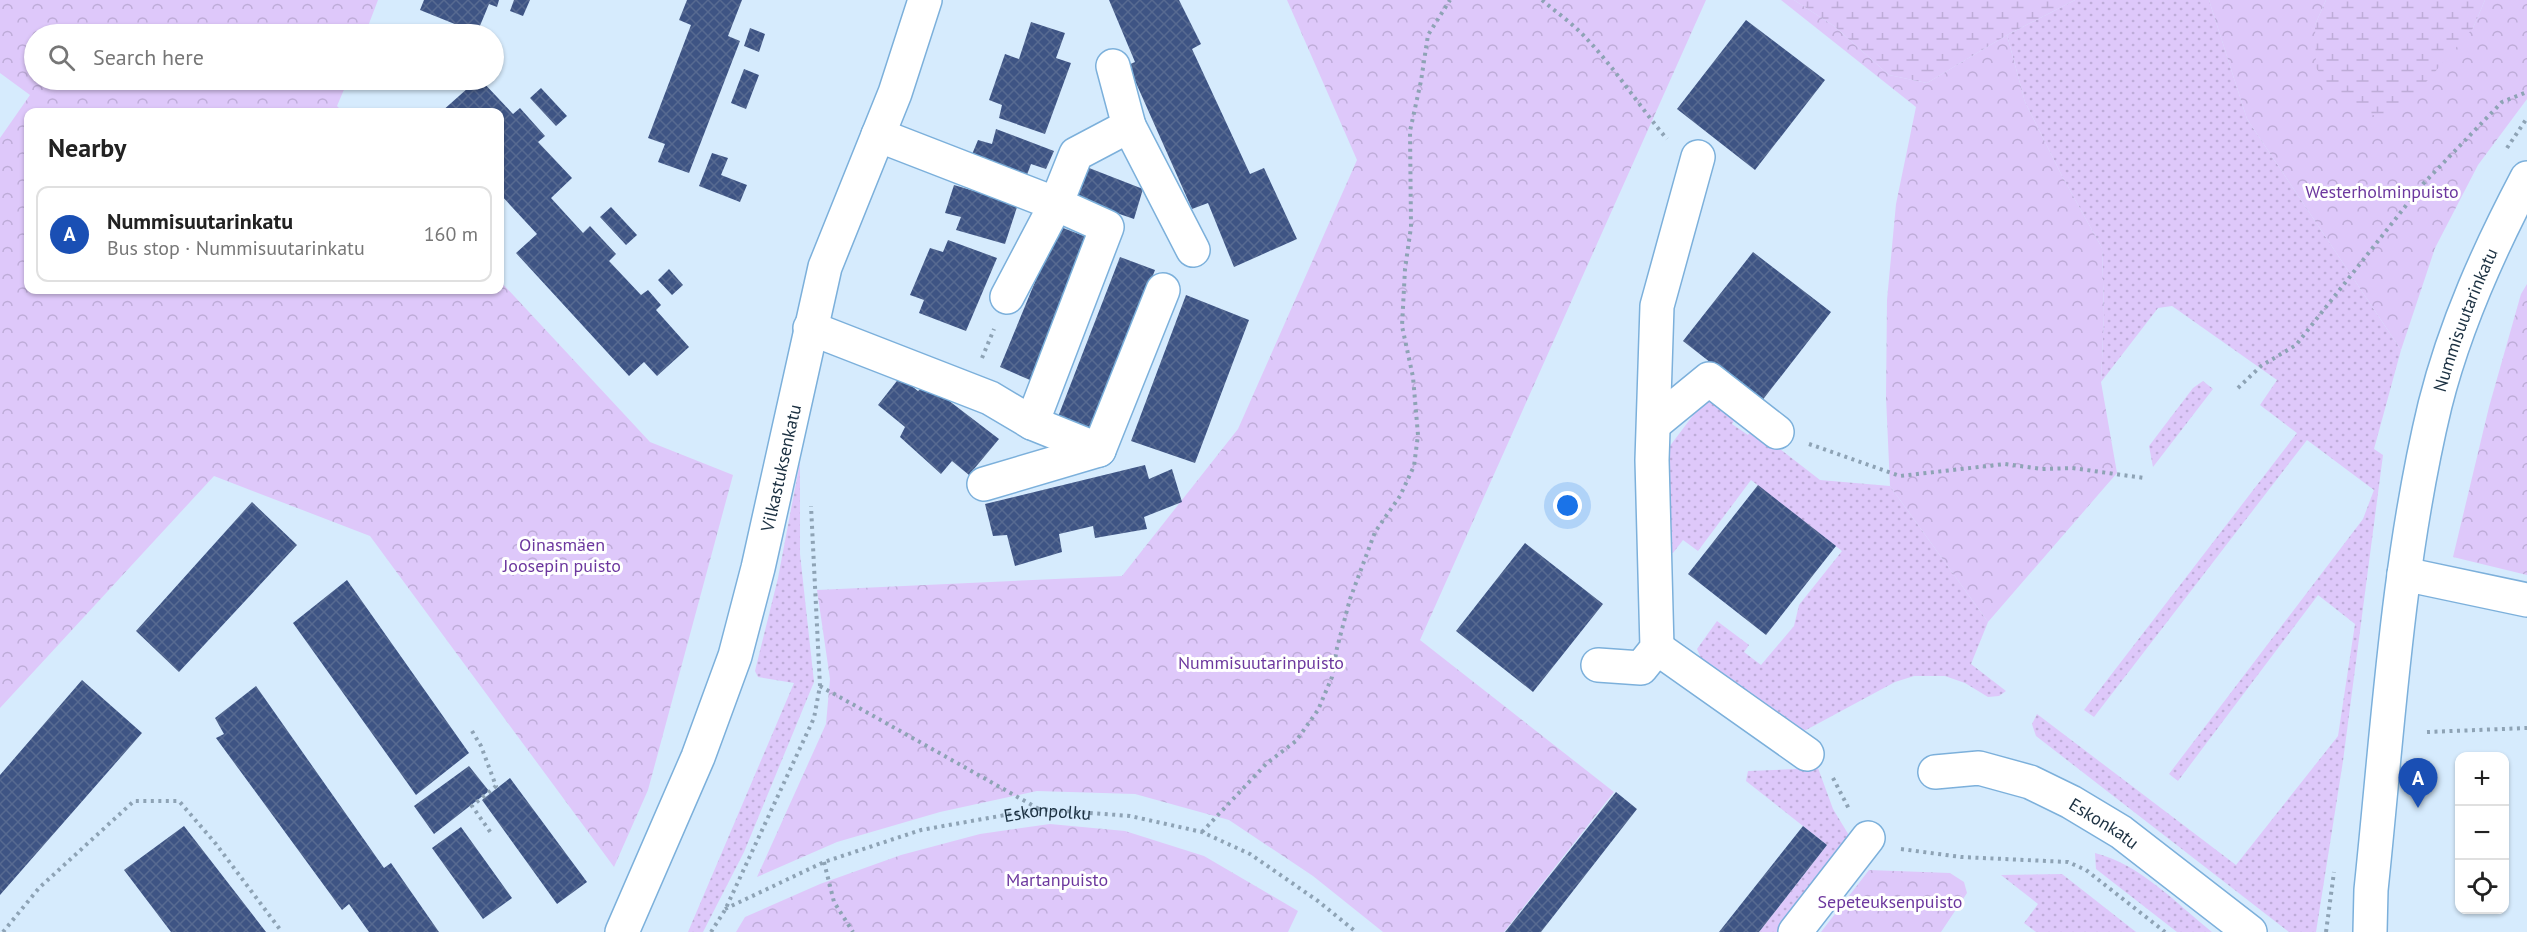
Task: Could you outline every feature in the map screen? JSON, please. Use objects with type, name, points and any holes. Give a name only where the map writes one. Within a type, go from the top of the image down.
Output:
[{"type":"street","name":"Vilkastuksenkatu","points":[[622,932],[698,757],[735,656],[758,568],[825,267],[895,93],[925,0]]},
{"type":"street","points":[[1113,66],[1129,126],[1193,250]]},
{"type":"street","points":[[1007,297],[1056,204],[1076,154],[1129,126]]},
{"type":"street","points":[[878,135],[1056,204],[1107,227],[1032,423]]},
{"type":"street","points":[[1598,664],[1641,668],[1657,648],[1652,460],[1657,306],[1698,157]]},
{"type":"street","name":"Nummisuutarinkatu","points":[[2370,932],[2371,890],[2404,574],[2435,404],[2471,296],[2492,244],[2527,178]]},
{"type":"street","points":[[1099,450],[1163,290]]},
{"type":"street","points":[[810,328],[990,398],[1032,423],[1099,450]]},
{"type":"street","points":[[1654,424],[1709,379],[1777,432]]},
{"type":"street","points":[[984,484],[1099,450]]},
{"type":"street","points":[[2404,574],[2527,600]]},
{"type":"street","points":[[1657,648],[1807,754]]},
{"type":"street","name":"Eskonkatu","points":[[1935,772],[1979,768],[2030,782],[2071,802],[2121,832],[2250,932]]},
{"type":"street","points":[[1795,932],[1868,838]]},
{"type":"path","points":[[1202,832],[1267,763],[1296,741],[1318,710],[1332,677],[1350,599],[1375,532],[1400,496],[1414,466],[1418,435],[1413,377],[1402,326],[1405,269],[1411,227],[1410,131],[1428,35],[1450,0]]},
{"type":"path","points":[[1542,0],[1584,35],[1668,140],[1698,157]]},
{"type":"path","points":[[2238,388],[2261,366],[2296,345],[2423,184],[2502,102],[2527,92]]},
{"type":"path","points":[[979,367],[1007,297]]},
{"type":"path","points":[[1777,432],[1900,476],[2006,464],[2042,469],[2072,468],[2144,478]]},
{"type":"path","points":[[711,932],[725,910],[814,718],[820,686],[1039,809]]},
{"type":"path","points":[[2427,732],[2527,728]]},
{"type":"path","points":[[472,731],[481,746],[496,786],[472,806],[491,833]]},
{"type":"path","points":[[1807,754],[1830,771],[1859,829],[1868,838],[1898,849],[1961,857],[2068,862],[2086,870],[2165,932]]},
{"type":"path","points":[[3,932],[39,888],[134,801],[179,801],[216,844],[282,932]]},
{"type":"path","name":"Eskonpolku","points":[[725,910],[824,862],[921,830],[1039,809],[1130,816],[1202,832],[1250,854],[1356,932]]},
{"type":"path","points":[[824,862],[834,902],[853,932]]},
{"type":"green space","name":"Oinasmäen Joosepin puisto","points":[[0,0],[378,0],[369,24],[24,24],[24,90],[344,90],[337,106],[339,108],[24,108],[24,294],[504,294],[504,285],[650,442],[733,475],[648,790],[614,867],[370,536],[214,476],[0,708],[0,138],[30,95],[0,73]]},
{"type":"green space","name":"Nummisuutarinpuisto","points":[[1287,0],[1706,0],[1420,640],[1614,792],[1504,932],[1383,932],[1313,876],[1229,820],[1135,794],[1037,791],[940,812],[837,842],[757,877],[826,724],[830,679],[817,590],[1122,576],[1238,429],[1357,160]]},
{"type":"green space","points":[[1781,0],[1794,0],[1834,26],[1889,75],[1927,83],[2007,35],[2025,102],[2102,248],[2104,314],[2101,382],[2117,473],[1988,622],[1890,486],[1886,397],[1887,300],[1896,204],[1916,107]]},
{"type":"green space","points":[[1794,0],[2075,0],[2007,35],[1927,83],[1889,75],[1834,26]]},
{"type":"green space","points":[[2075,0],[2209,0],[2247,119],[2401,350],[2374,449],[2383,455],[2343,761],[2316,932],[2289,932],[2036,736],[2032,724],[2037,714],[2236,865],[2338,736],[2355,624],[2318,595],[2178,781],[2169,774],[2363,519],[2374,490],[2307,440],[2094,717],[2084,710],[2297,433],[2260,405],[2277,380],[2172,306],[2158,308],[2101,382],[2104,314],[2102,248],[2025,102],[2007,35]]},
{"type":"green space","name":"Westerholminpuisto","points":[[2209,0],[2326,0],[2315,25],[2473,28],[2485,0],[2527,0],[2527,99],[2478,165],[2435,248],[2401,350],[2247,119]]},
{"type":"green space","points":[[2326,0],[2485,0],[2473,28],[2407,104],[2383,119],[2341,102],[2316,68],[2315,25]]},
{"type":"green space","points":[[2527,284],[2527,575],[2453,557],[2489,407],[2521,294]]},
{"type":"green space","points":[[2203,381],[2213,389],[2153,467],[2149,446],[2193,388]]},
{"type":"green space","points":[[1707,397],[1739,413],[1732,424],[1748,435],[1753,428],[1820,480],[1890,486],[1988,622],[1971,664],[2006,691],[1999,696],[1988,697],[1965,683],[1945,676],[1914,676],[1895,682],[1806,730],[1785,727],[1703,663],[1697,649],[1717,621],[1749,645],[1744,652],[1761,665],[1794,626],[1799,605],[1842,551],[1751,480],[1698,551],[1683,540],[1673,553],[1667,552],[1663,455]]},
{"type":"green space","points":[[800,462],[800,554],[814,682],[744,852],[703,932],[688,932],[794,683],[758,677],[755,671],[778,578]]},
{"type":"green space","points":[[1818,768],[1833,809],[1850,837],[1779,932],[1759,932],[1827,845],[1746,781],[1748,771]]},
{"type":"green space","name":"Martanpuisto","points":[[1050,824],[1125,831],[1204,856],[1298,911],[1288,932],[736,932],[745,917],[820,884],[901,855],[980,834]]},
{"type":"green space","points":[[2095,853],[2112,858],[2143,875],[2212,932],[2177,932],[2096,869]]},
{"type":"green space","name":"Sepeteuksenpuisto","points":[[1869,870],[1950,873],[1964,882],[1967,893],[1941,932],[1821,932]]},
{"type":"green space","points":[[2062,874],[2136,932],[2036,932],[2024,923],[2038,904],[2001,875]]},
{"type":"building","points":[[424,0],[499,0],[497,7],[489,4],[481,24],[455,24],[420,10]]},
{"type":"building","points":[[514,0],[530,0],[523,16],[510,11]]},
{"type":"building","points":[[687,0],[742,0],[728,36],[740,41],[689,173],[658,162],[665,144],[648,138],[691,25],[679,20]]},
{"type":"building","points":[[1109,0],[1179,0],[1201,44],[1192,49],[1250,174],[1264,168],[1297,239],[1234,267],[1208,203],[1192,209],[1128,65],[1135,62]]},
{"type":"building","points":[[1746,20],[1825,80],[1755,170],[1677,109]]},
{"type":"building","points":[[1031,22],[1065,33],[1056,58],[1071,63],[1045,134],[999,118],[1002,105],[989,100],[1005,54],[1019,59]]},
{"type":"building","points":[[750,28],[765,34],[759,52],[744,46]]},
{"type":"building","points":[[744,69],[759,75],[746,109],[731,103]]},
{"type":"building","points":[[541,88],[567,116],[556,126],[530,98]]},
{"type":"building","points":[[466,90],[490,90],[513,114],[520,108],[545,136],[538,142],[572,178],[551,198],[583,233],[590,226],[616,254],[609,261],[641,295],[648,290],[661,305],[656,310],[689,347],[657,376],[644,362],[629,376],[516,253],[537,234],[504,198],[504,108],[446,108]]},
{"type":"building","points":[[996,129],[1054,151],[1046,169],[1031,164],[1024,183],[968,164],[978,140],[992,144]]},
{"type":"building","points":[[712,153],[728,158],[721,175],[747,185],[740,202],[699,186]]},
{"type":"building","points":[[1084,166],[1143,189],[1134,219],[1073,198]]},
{"type":"building","points":[[954,185],[1018,204],[1005,244],[956,230],[961,217],[945,213]]},
{"type":"building","points":[[611,207],[637,235],[626,245],[600,217]]},
{"type":"building","points":[[1058,226],[1092,239],[1037,383],[1000,367]]},
{"type":"building","points":[[948,240],[997,258],[966,331],[919,313],[924,300],[910,295],[930,248],[943,252]]},
{"type":"building","points":[[1753,252],[1831,312],[1761,402],[1683,341]]},
{"type":"building","points":[[1120,257],[1155,270],[1092,437],[1056,422]]},
{"type":"building","points":[[669,269],[683,285],[672,295],[658,280]]},
{"type":"building","points":[[1186,295],[1249,320],[1195,463],[1131,441]]},
{"type":"building","points":[[900,377],[918,391],[927,384],[999,439],[969,475],[952,461],[941,474],[900,437],[905,427],[878,405]]},
{"type":"building","points":[[1145,465],[1149,479],[1172,469],[1182,502],[1144,517],[1147,529],[1095,538],[1093,526],[1059,534],[1062,552],[1015,566],[1007,535],[993,536],[985,504]]},
{"type":"building","points":[[1758,485],[1836,546],[1766,635],[1688,574]]},
{"type":"building","points":[[252,502],[297,545],[179,672],[136,631]]},
{"type":"building","points":[[1525,543],[1603,604],[1533,692],[1456,631]]},
{"type":"building","points":[[347,580],[469,753],[416,795],[293,623]]},
{"type":"building","points":[[82,680],[142,733],[0,895],[0,775]]},
{"type":"building","points":[[256,686],[384,868],[391,863],[439,932],[369,932],[349,904],[342,910],[216,738],[224,734],[215,718]]},
{"type":"building","points":[[469,766],[489,791],[434,834],[414,806]]},
{"type":"building","points":[[510,778],[587,882],[557,904],[482,800]]},
{"type":"building","points":[[1616,792],[1637,809],[1541,932],[1505,932]]},
{"type":"building","points":[[184,826],[266,932],[171,932],[124,870]]},
{"type":"building","points":[[1803,826],[1827,845],[1759,932],[1719,932]]},
{"type":"building","points":[[461,827],[512,898],[483,919],[432,848]]},
{"type":"place","name":"Nummisuutarinkatu","points":[[2418,808]]}]
